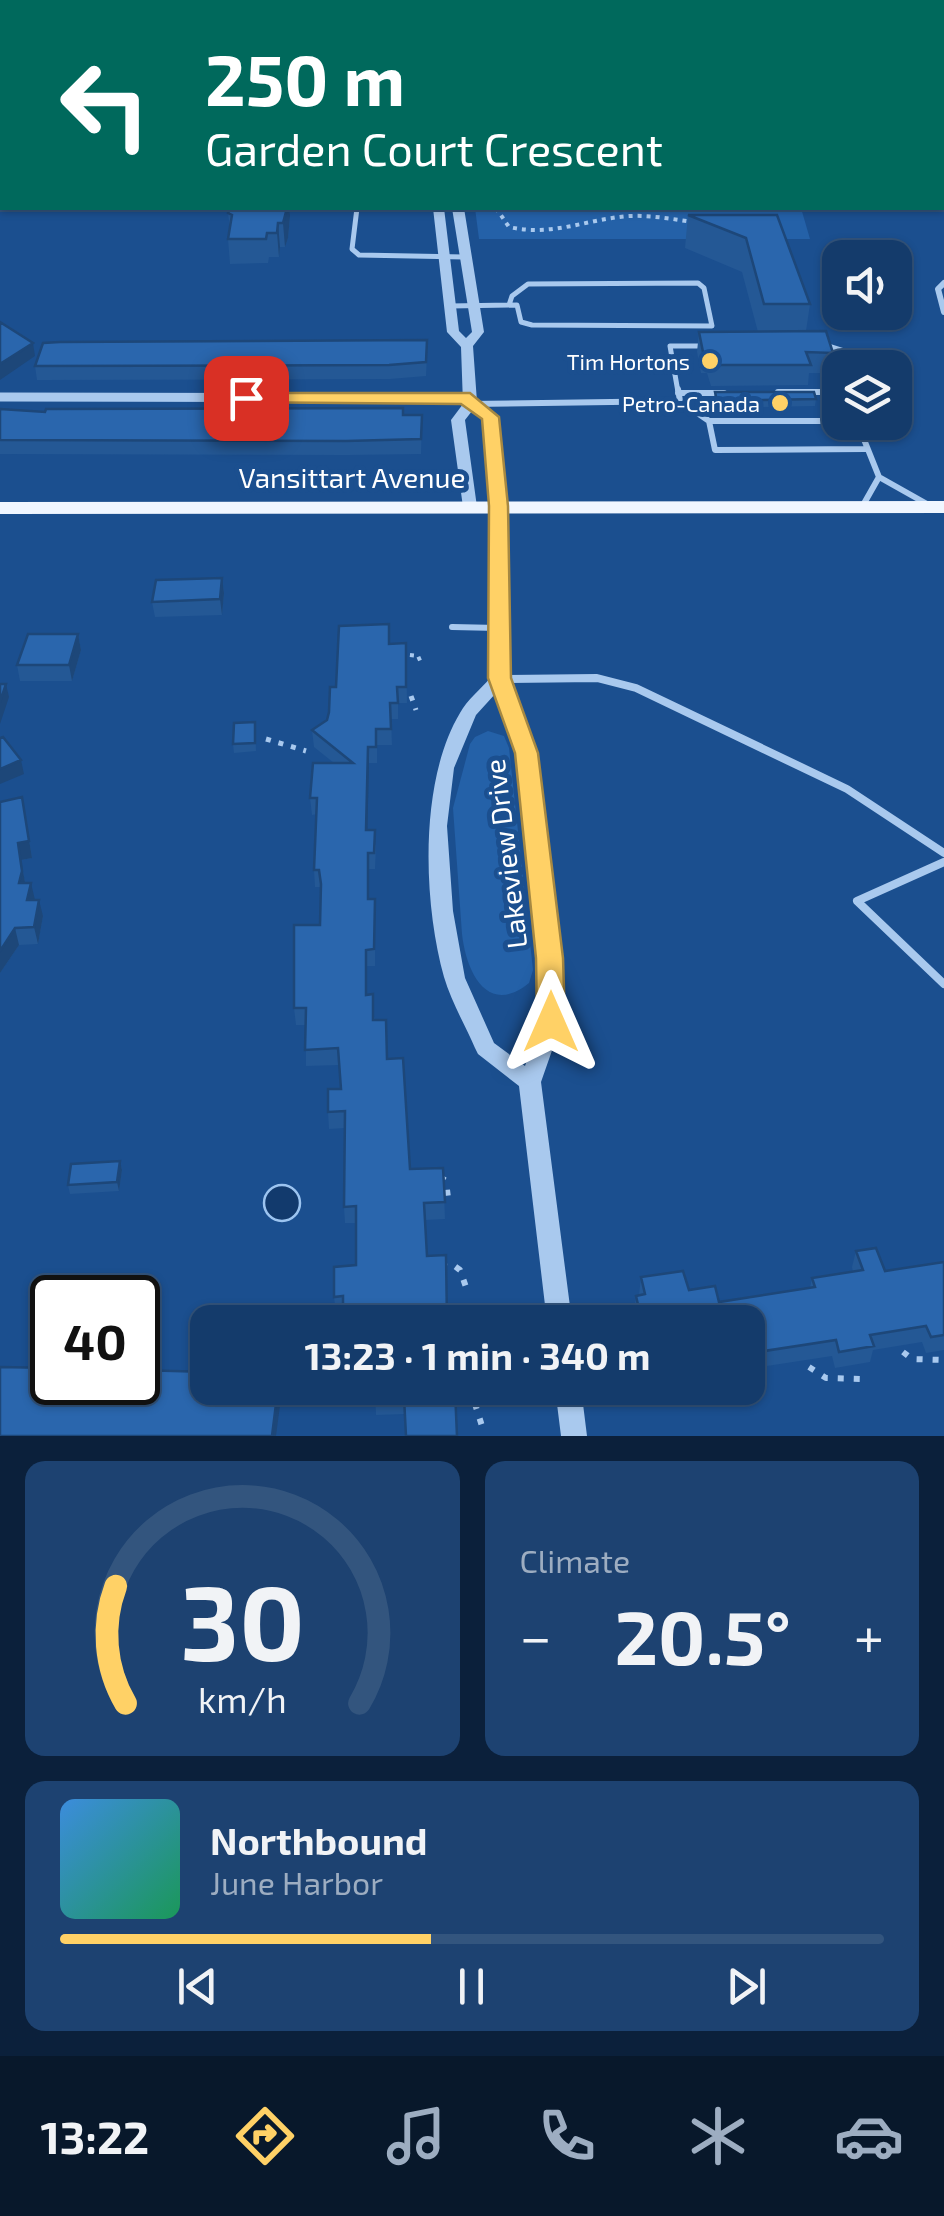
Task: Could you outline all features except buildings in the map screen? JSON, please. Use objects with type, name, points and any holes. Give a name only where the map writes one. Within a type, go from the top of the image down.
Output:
[{"type":"main road","name":"Vansittart Avenue","points":[[0,508],[937,506]]},
{"type":"street","name":"Lakeview Drive","points":[[438,210],[454,332],[467,346],[470,401],[458,420],[470,506]]},
{"type":"street","name":"Lakeview Drive","points":[[458,210],[478,332],[467,346]]},
{"type":"street","points":[[944,283],[938,289],[944,312]]},
{"type":"street","points":[[0,397],[470,401]]},
{"type":"street","name":"Lakeview Drive","points":[[470,401],[490,417],[498,506],[500,678],[524,738],[551,972],[551,1022],[530,1082],[558,1305]]},
{"type":"street","name":"Lakeview Drive","points":[[500,678],[468,713],[445,768],[438,826],[443,911],[454,978],[486,1048],[530,1082]]},
{"type":"street","points":[[570,1405],[574,1436]]},
{"type":"lane","points":[[357,210],[355,253],[375,258],[464,257]]},
{"type":"lane","points":[[450,306],[517,305],[521,322],[532,325],[712,326],[704,288],[698,283],[528,284],[512,296],[509,305]]},
{"type":"lane","points":[[813,345],[831,345],[842,350]]},
{"type":"lane","points":[[724,346],[670,346],[679,397],[708,422],[715,450],[865,449]]},
{"type":"lane","points":[[470,401],[735,393]]},
{"type":"lane","points":[[763,393],[822,393]]},
{"type":"lane","points":[[767,407],[771,421]]},
{"type":"lane","points":[[793,407],[798,421]]},
{"type":"lane","points":[[739,408],[742,421]]},
{"type":"lane","points":[[708,422],[822,421]]},
{"type":"lane","points":[[862,440],[879,477],[937,506]]},
{"type":"lane","points":[[862,507],[879,477]]},
{"type":"lane","points":[[452,627],[499,628]]},
{"type":"lane","points":[[500,678],[597,678],[636,688],[847,790],[944,852]]},
{"type":"lane","points":[[944,862],[856,900],[944,984]]},
{"type":"path","points":[[497,210],[509,227],[527,232],[565,230],[624,216],[698,223]]},
{"type":"path","points":[[620,210],[624,216]]},
{"type":"path","points":[[396,654],[410,653],[422,664]]},
{"type":"path","points":[[411,696],[416,710]]},
{"type":"path","points":[[266,739],[306,752]]},
{"type":"path","points":[[434,1177],[446,1182],[448,1198]]},
{"type":"path","points":[[441,1263],[449,1262],[460,1270],[466,1287]]},
{"type":"path","points":[[903,1352],[912,1360],[944,1360]]},
{"type":"path","points":[[809,1367],[814,1374],[830,1380],[864,1379]]},
{"type":"path","points":[[475,1405],[482,1426]]},
{"type":"shaded area","points":[[475,210],[802,210],[810,239],[479,239]]},
{"type":"shaded area","points":[[488,731],[504,736],[509,748],[533,970],[529,983],[501,995],[481,985],[464,948],[453,808],[470,744]]},
{"type":"shaded area","points":[[282,1185],[295,1190],[300,1203],[295,1216],[282,1221],[269,1216],[264,1203],[269,1190]]},
{"type":"place","name":"Tim Hortons","points":[[710,361]]},
{"type":"place","name":"Petro-Canada","points":[[780,403]]},
{"type":"route","points":[[246,398],[470,398],[470,404],[490,417],[498,506],[500,678],[524,738],[550,958],[551,1022]]}]
